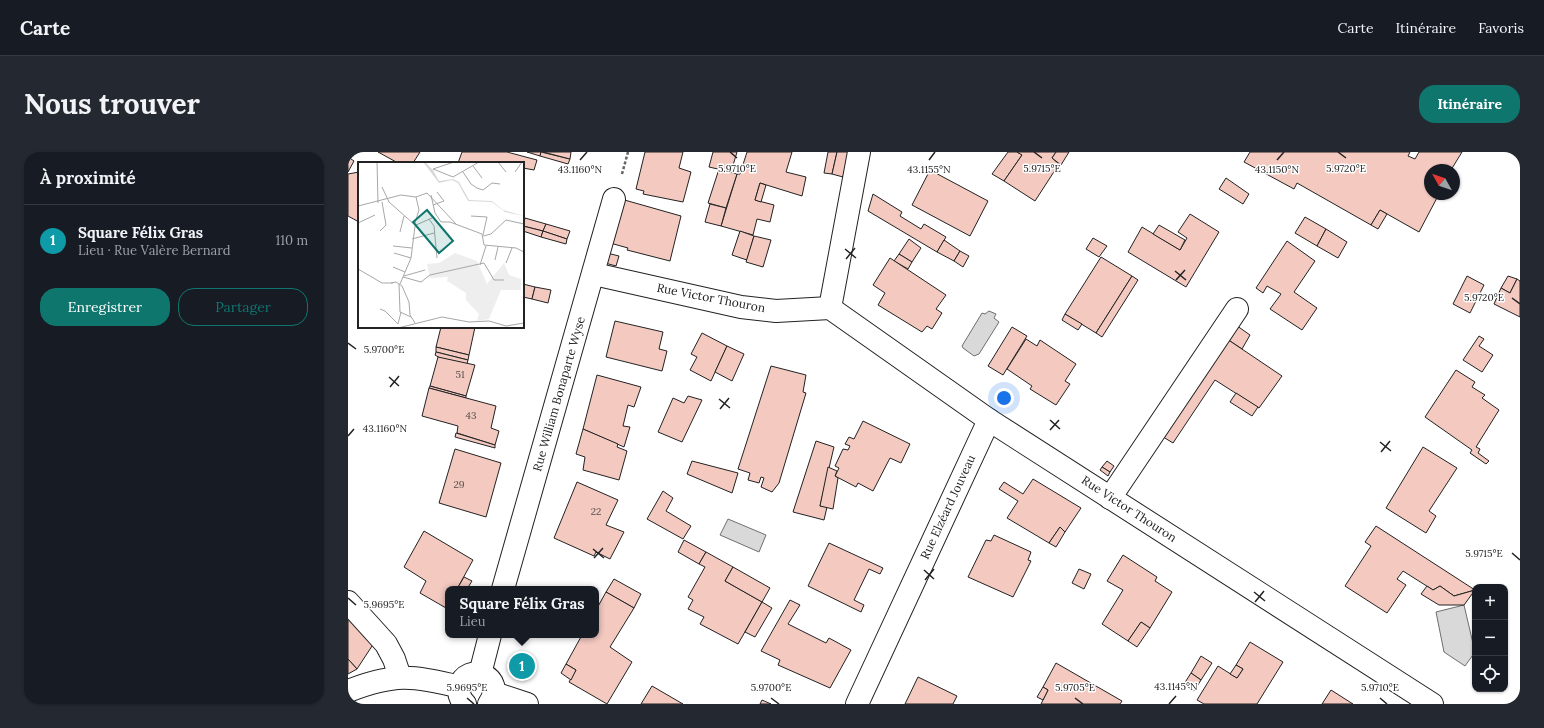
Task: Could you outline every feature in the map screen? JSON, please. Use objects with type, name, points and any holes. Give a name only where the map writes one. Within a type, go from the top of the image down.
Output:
[{"type":"street","points":[[830,308],[859,152]]},
{"type":"street","name":"Rue William Bonaparte Wyse","points":[[504,586],[594,274],[614,199]]},
{"type":"street","name":"Rue Victor Thouron","points":[[594,274],[741,307],[776,311],[830,308],[989,420],[1432,704]]},
{"type":"street","points":[[1110,498],[1237,309]]},
{"type":"street","name":"Rue Elzéard Jouveau","points":[[856,704],[989,420]]},
{"type":"street","points":[[348,602],[386,644],[394,659],[400,677]]},
{"type":"street","points":[[480,674],[489,638]]},
{"type":"street","points":[[348,691],[387,678],[418,677],[462,696],[462,680],[471,674],[480,674],[488,677],[492,682],[492,699],[527,704]]},
{"type":"shaded area","points":[[989,311],[996,314],[994,318],[999,322],[979,354],[974,356],[962,346],[982,313],[985,314]]},
{"type":"shaded area","points":[[728,519],[766,535],[759,552],[720,535]]},
{"type":"shaded area","points":[[1464,605],[1472,639],[1472,656],[1465,666],[1444,652],[1436,612]]},
{"type":"building","points":[[378,152],[420,152],[414,162],[396,162]]},
{"type":"building","points":[[462,152],[507,152],[537,160],[534,170],[524,168],[524,162],[458,162]]},
{"type":"building","points":[[527,152],[541,152],[540,156]]},
{"type":"building","points":[[541,152],[570,159],[568,164],[540,156]]},
{"type":"building","points":[[543,152],[571,152],[570,159]]},
{"type":"building","points":[[645,152],[683,152],[679,168],[691,172],[683,202],[643,194],[644,191],[636,189]]},
{"type":"building","points":[[713,152],[737,152],[731,172],[709,167]]},
{"type":"building","points":[[747,152],[792,152],[786,172],[806,177],[802,196],[760,183],[755,200],[774,205],[770,222],[757,219],[753,235],[721,226],[737,174],[740,174]]},
{"type":"building","points":[[828,152],[837,152],[832,174],[824,173]]},
{"type":"building","points":[[837,152],[849,152],[843,177],[832,174]]},
{"type":"building","points":[[1008,152],[1017,152],[1022,155],[1004,181],[992,174]]},
{"type":"building","points":[[1017,152],[1056,152],[1052,158],[1059,164],[1035,201],[1004,181],[1022,155]]},
{"type":"building","points":[[1056,152],[1069,152],[1061,165],[1052,158]]},
{"type":"building","points":[[1250,152],[1410,152],[1408,156],[1415,159],[1419,152],[1462,152],[1455,164],[1424,164],[1424,200],[1436,200],[1419,232],[1380,210],[1371,225],[1297,183],[1294,189],[1244,162]]},
{"type":"building","points":[[348,157],[354,161],[348,172]]},
{"type":"building","points":[[719,169],[737,174],[726,208],[708,203]]},
{"type":"building","points":[[930,170],[988,201],[970,236],[912,205]]},
{"type":"building","points":[[358,172],[358,221],[348,216],[348,174]]},
{"type":"building","points":[[1226,178],[1249,194],[1243,204],[1219,189]]},
{"type":"building","points":[[760,183],[766,185],[761,202],[755,200]]},
{"type":"building","points":[[873,194],[902,212],[900,216],[921,229],[924,224],[946,237],[937,252],[868,211]]},
{"type":"building","points":[[621,199],[681,216],[670,261],[627,250],[628,248],[610,243]]},
{"type":"building","points":[[710,204],[726,208],[721,226],[705,222]]},
{"type":"building","points":[[1380,210],[1387,214],[1378,229],[1371,225]]},
{"type":"building","points":[[1190,214],[1219,232],[1186,287],[1128,252],[1142,227],[1180,250],[1187,238],[1178,232]]},
{"type":"building","points":[[1305,217],[1326,229],[1317,246],[1295,233]]},
{"type":"building","points":[[525,218],[546,224],[543,231],[524,226]]},
{"type":"building","points":[[546,224],[570,231],[567,239],[543,231]]},
{"type":"building","points":[[1159,225],[1185,240],[1180,250],[1153,234]]},
{"type":"building","points":[[524,226],[543,231],[541,237],[524,231]]},
{"type":"building","points":[[1326,229],[1347,242],[1338,258],[1317,246]]},
{"type":"building","points":[[543,231],[567,239],[566,244],[541,237]]},
{"type":"building","points":[[740,231],[754,236],[747,260],[732,255]]},
{"type":"building","points":[[754,236],[771,240],[763,267],[746,262]]},
{"type":"building","points":[[1093,238],[1107,246],[1099,257],[1086,249]]},
{"type":"building","points":[[909,239],[921,248],[912,262],[899,254]]},
{"type":"building","points":[[944,240],[960,251],[954,261],[937,252]]},
{"type":"building","points":[[1287,241],[1315,261],[1294,292],[1317,308],[1302,330],[1270,309],[1281,294],[1267,286],[1263,293],[1256,288]]},
{"type":"building","points":[[960,251],[969,256],[963,267],[954,261]]},
{"type":"building","points":[[607,253],[619,256],[616,266],[605,263]]},
{"type":"building","points":[[899,254],[912,262],[908,269],[894,261]]},
{"type":"building","points":[[1101,257],[1132,276],[1096,333],[1065,314]]},
{"type":"building","points":[[890,258],[946,295],[936,309],[942,313],[932,329],[927,326],[922,332],[878,305],[885,293],[873,285]]},
{"type":"building","points":[[1132,276],[1138,280],[1102,337],[1096,333]]},
{"type":"building","points":[[1467,276],[1484,285],[1470,313],[1453,304]]},
{"type":"building","points":[[1508,276],[1517,279],[1510,293],[1501,288]]},
{"type":"building","points":[[1517,279],[1520,281],[1520,317],[1494,304],[1501,288],[1510,293]]},
{"type":"building","points":[[524,284],[535,287],[532,299],[524,297]]},
{"type":"building","points":[[535,287],[551,290],[548,303],[532,299]]},
{"type":"building","points":[[1065,314],[1082,324],[1078,330],[1062,320]]},
{"type":"building","points":[[615,321],[663,332],[659,349],[667,351],[662,371],[606,357]]},
{"type":"building","points":[[1233,323],[1250,335],[1242,349],[1224,337]]},
{"type":"building","points":[[1012,327],[1027,336],[1003,375],[988,366]]},
{"type":"building","points":[[441,328],[475,328],[469,355],[436,347]]},
{"type":"building","points":[[702,333],[727,346],[711,381],[690,370],[697,357],[691,354]]},
{"type":"building","points":[[1479,336],[1484,339],[1479,346],[1493,355],[1482,372],[1463,360]]},
{"type":"building","points":[[1224,337],[1282,376],[1259,408],[1215,380],[1173,443],[1160,435]]},
{"type":"building","points":[[1026,339],[1037,346],[1040,340],[1076,364],[1065,381],[1070,384],[1056,405],[1030,389],[1032,386],[1007,369]]},
{"type":"building","points":[[727,346],[744,354],[732,381],[715,372]]},
{"type":"building","points":[[436,347],[469,355],[468,360],[436,352]]},
{"type":"building","points":[[436,352],[468,360],[467,364],[440,358],[435,355]]},
{"type":"building","points":[[438,357],[475,365],[466,396],[430,386]]},
{"type":"building","points":[[771,366],[806,375],[803,392],[806,393],[779,483],[772,492],[761,487],[764,478],[761,477],[759,483],[748,480],[750,473],[738,469]]},
{"type":"building","points":[[1456,370],[1475,382],[1472,387],[1485,395],[1482,398],[1499,410],[1476,447],[1480,449],[1478,453],[1489,461],[1486,464],[1470,453],[1472,450],[1425,417]]},
{"type":"building","points":[[597,375],[641,387],[634,407],[628,405],[623,426],[630,427],[624,447],[583,429]]},
{"type":"building","points":[[430,386],[466,396],[466,398],[429,388]]},
{"type":"building","points":[[429,388],[496,406],[491,428],[499,431],[495,445],[457,433],[458,426],[422,416]]},
{"type":"building","points":[[1236,393],[1258,407],[1252,416],[1230,402]]},
{"type":"building","points":[[688,396],[702,400],[682,442],[658,432],[673,398],[684,403]]},
{"type":"building","points":[[863,421],[910,444],[901,463],[890,458],[873,491],[858,483],[856,487],[835,476],[839,468],[835,466],[843,449],[848,450],[850,446],[845,444],[849,437],[854,439]]},
{"type":"building","points":[[583,429],[618,444],[617,447],[627,451],[619,480],[583,470],[585,457],[576,454]]},
{"type":"building","points":[[456,433],[495,445],[495,448],[455,437]]},
{"type":"building","points":[[816,441],[834,447],[820,506],[827,507],[824,520],[793,512]]},
{"type":"building","points":[[1423,447],[1457,468],[1429,511],[1436,516],[1426,533],[1386,508]]},
{"type":"building","points":[[455,449],[501,463],[486,517],[439,503]]},
{"type":"building","points":[[692,461],[738,473],[732,493],[687,474]]},
{"type":"building","points":[[1107,461],[1114,466],[1110,472],[1102,467]]},
{"type":"building","points":[[828,467],[837,471],[835,476],[838,478],[833,509],[820,506]]},
{"type":"building","points":[[1102,467],[1110,472],[1108,476],[1100,470]]},
{"type":"building","points":[[1033,479],[1081,508],[1065,532],[1060,527],[1049,543],[1007,518],[1018,501],[999,489],[1004,482],[1023,494]]},
{"type":"building","points":[[577,482],[618,500],[606,525],[624,532],[610,559],[596,552],[594,556],[554,538]]},
{"type":"building","points":[[663,491],[673,498],[666,511],[691,526],[683,539],[647,519]]},
{"type":"building","points":[[1376,526],[1472,588],[1472,591],[1454,596],[1440,586],[1433,590],[1403,571],[1397,579],[1406,585],[1387,613],[1345,586],[1371,546],[1365,542]]},
{"type":"building","points":[[1060,527],[1065,532],[1056,547],[1049,543]]},
{"type":"building","points":[[424,531],[473,560],[459,586],[445,586],[445,607],[420,593],[426,581],[404,567]]},
{"type":"building","points":[[994,535],[1031,552],[1028,560],[1031,561],[1013,597],[968,577],[986,540],[991,541]]},
{"type":"building","points":[[684,540],[706,552],[699,564],[678,552]]},
{"type":"building","points":[[829,543],[883,568],[880,574],[869,569],[854,600],[864,605],[861,612],[808,586]]},
{"type":"building","points":[[706,552],[733,567],[725,581],[762,602],[738,644],[700,624],[704,617],[688,609],[693,600],[688,597],[705,567],[699,564]]},
{"type":"building","points":[[1123,555],[1157,577],[1155,581],[1172,592],[1150,628],[1141,622],[1128,641],[1102,624],[1123,590],[1107,581]]},
{"type":"building","points":[[733,567],[770,588],[762,602],[725,581]]},
{"type":"building","points":[[1079,569],[1091,574],[1084,589],[1072,583]]},
{"type":"building","points":[[464,577],[472,581],[469,586],[459,586]]},
{"type":"building","points":[[614,579],[641,594],[634,608],[606,592]]},
{"type":"building","points":[[1427,586],[1433,590],[1440,586],[1454,596],[1472,591],[1472,594],[1464,605],[1439,605],[1421,594]]},
{"type":"building","points":[[606,592],[634,608],[610,647],[632,662],[607,704],[569,682],[576,670],[566,664],[580,638],[599,638],[599,605]]},
{"type":"building","points":[[790,600],[800,605],[788,624],[826,643],[829,638],[851,650],[830,688],[778,665],[780,660],[761,651]]},
{"type":"building","points":[[762,602],[772,608],[755,637],[745,632]]},
{"type":"building","points":[[348,615],[374,643],[357,669],[348,659]]},
{"type":"building","points":[[1141,622],[1150,628],[1137,647],[1128,641]]},
{"type":"building","points":[[1250,642],[1283,662],[1257,704],[1204,704],[1197,700],[1218,666],[1237,678],[1243,669],[1236,665]]},
{"type":"building","points":[[1201,656],[1212,663],[1201,680],[1191,673]]},
{"type":"building","points":[[348,659],[357,669],[348,674]]},
{"type":"building","points":[[1056,663],[1122,701],[1120,704],[1041,704],[1048,690],[1043,687]]},
{"type":"building","points":[[566,664],[576,670],[571,680],[561,673]]},
{"type":"building","points":[[1236,665],[1243,669],[1237,678],[1230,674]]},
{"type":"building","points":[[1191,673],[1201,680],[1194,691],[1184,684]]},
{"type":"building","points":[[918,677],[957,696],[953,704],[905,704]]},
{"type":"building","points":[[652,686],[683,704],[641,704]]},
{"type":"building","points":[[1043,687],[1048,690],[1043,700],[1037,697]]},
{"type":"building","points":[[1331,690],[1353,704],[1322,704]]},
{"type":"building","points":[[762,700],[771,704],[760,704]]},
{"type":"place","name":"Square Félix Gras","points":[[522,666]]}]
